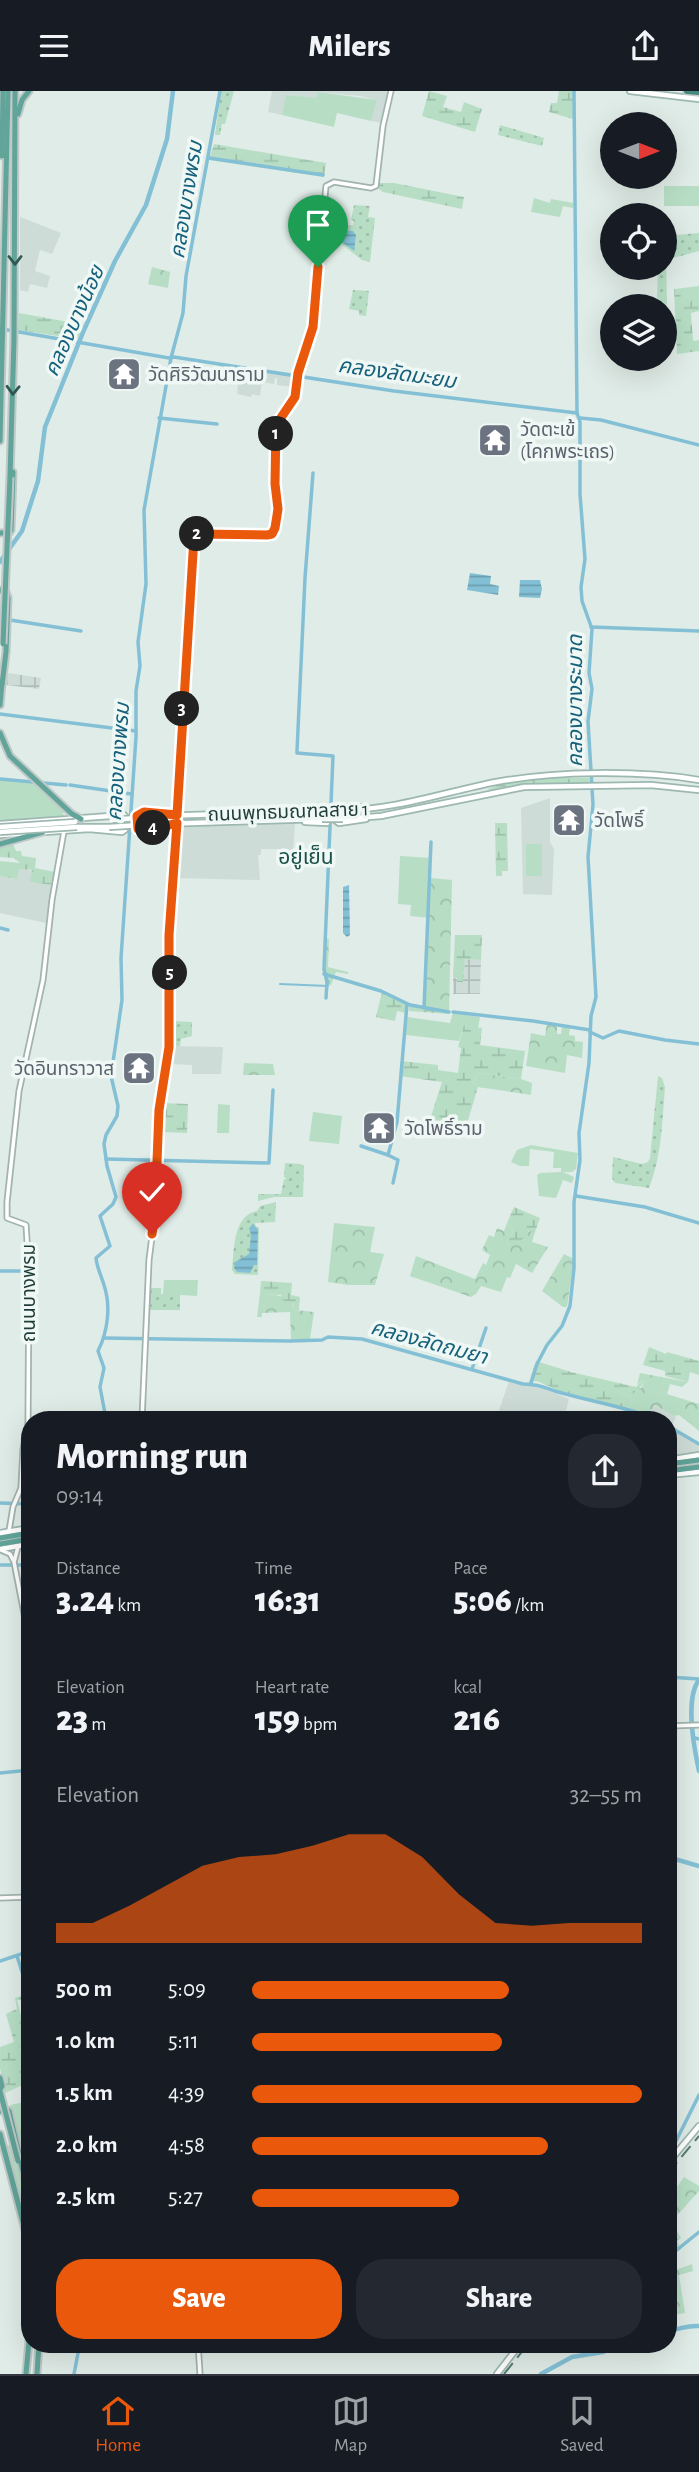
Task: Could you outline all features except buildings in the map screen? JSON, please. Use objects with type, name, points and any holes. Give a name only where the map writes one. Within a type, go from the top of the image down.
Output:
[{"type":"highway","points":[[687,91],[699,92]]},
{"type":"main road","points":[[14,198],[18,114],[20,104],[29,91]]},
{"type":"main road","points":[[630,91],[699,99]]},
{"type":"main road","points":[[11,92],[18,114]]},
{"type":"main road","points":[[0,441],[4,338],[2,143],[11,92]]},
{"type":"main road","points":[[2,685],[15,321],[11,92]]},
{"type":"main road","points":[[0,533],[9,533],[11,528],[11,441]]},
{"type":"main road","points":[[0,590],[6,592],[8,598],[0,705]]},
{"type":"main road","points":[[0,733],[6,752],[80,822]]},
{"type":"main road","name":"ถนนพุทธมณฑลสาย 1","points":[[0,830],[170,815],[368,809],[490,783],[544,776],[655,775],[699,780]]},
{"type":"main road","points":[[490,783],[486,789],[493,792]]},
{"type":"main road","name":"ถนนพุทธมณฑลสาย 1","points":[[80,822],[107,827],[370,817],[524,787],[651,785],[699,790]]},
{"type":"main road","points":[[472,787],[480,790],[476,795]]},
{"type":"main road","points":[[291,812],[310,807],[326,806],[328,809],[327,823],[292,820]]},
{"type":"main road","points":[[368,809],[359,806],[336,807],[335,820],[339,823],[361,821],[370,817]]},
{"type":"main road","points":[[169,824],[162,827],[137,828],[139,814],[160,812],[170,815]]},
{"type":"main road","points":[[80,822],[124,815],[127,818],[124,831],[89,829]]},
{"type":"main road","points":[[0,830],[12,824],[97,820]]},
{"type":"main road","points":[[11,835],[7,830],[12,824]]},
{"type":"main road","points":[[0,830],[11,835],[107,827]]},
{"type":"main road","points":[[0,844],[43,832]]},
{"type":"main road","points":[[677,1464],[699,1455]]},
{"type":"main road","points":[[677,1466],[699,1460]]},
{"type":"main road","points":[[677,1467],[699,1469]]},
{"type":"main road","points":[[0,1536],[21,1530]]},
{"type":"main road","points":[[0,1536],[21,1532]]},
{"type":"main road","points":[[0,1548],[21,1544]]},
{"type":"main road","points":[[0,1548],[19,1546]]},
{"type":"main road","points":[[0,2078],[0,2090],[21,2171]]},
{"type":"main road","points":[[0,2111],[9,2111],[21,2163]]},
{"type":"main road","points":[[677,2152],[699,2126]]},
{"type":"main road","points":[[0,2133],[20,2213]]},
{"type":"main road","points":[[0,2146],[21,2217]]},
{"type":"main road","points":[[26,2374],[28,2353]]},
{"type":"main road","points":[[37,2374],[39,2353]]},
{"type":"main road","points":[[496,2374],[513,2353]]},
{"type":"main road","points":[[27,2362],[31,2369],[37,2367],[38,2363]]},
{"type":"street","points":[[177,815],[194,537],[197,534],[267,535],[274,532],[278,509],[275,484],[276,425],[293,402],[298,373],[313,327],[326,186],[334,183],[371,188],[376,186],[383,127],[391,91]]},
{"type":"street","points":[[142,1411],[159,1110],[169,1047],[169,935],[177,823]]},
{"type":"street","name":"ถนนบางพรม","points":[[28,1411],[29,1269],[26,1225],[7,1218],[7,1202],[19,1091],[43,980],[51,905],[64,831]]},
{"type":"street","name":"ถนนบางพรม","points":[[9,1532],[21,1475]]},
{"type":"street","points":[[11,1521],[11,1525],[17,1530]]},
{"type":"street","points":[[19,1546],[15,1550],[15,1564],[21,1596]]},
{"type":"street","points":[[0,1548],[10,1554],[15,1564]]},
{"type":"street","points":[[677,1725],[699,1725]]},
{"type":"street","points":[[0,1898],[21,1897]]},
{"type":"street","points":[[199,2353],[201,2374]]},
{"type":"shaded area","points":[[272,91],[389,91],[381,123],[371,121],[376,100],[360,96],[318,92],[316,99],[311,99],[287,95],[282,115],[268,112]]},
{"type":"shaded area","points":[[20,217],[61,233],[52,254],[40,250],[35,271],[50,276],[47,288],[30,284],[28,292],[20,290]]},
{"type":"shaded area","points":[[218,365],[295,377],[294,387],[277,385],[275,378],[274,384],[262,382],[260,396],[237,394],[238,384],[217,380]]},
{"type":"shaded area","points":[[8,673],[41,678],[39,689],[7,685]]},
{"type":"shaded area","points":[[550,798],[550,842],[554,849],[552,895],[523,894],[521,808]]},
{"type":"shaded area","points":[[295,821],[293,856],[281,856],[281,849],[261,849],[261,855],[258,855],[260,880],[175,878],[180,824]]},
{"type":"shaded area","points":[[19,868],[32,871],[31,882],[52,885],[46,923],[0,913],[0,876],[16,879]]},
{"type":"shaded area","points":[[465,959],[481,960],[480,994],[453,994],[453,977],[463,982]]},
{"type":"shaded area","points":[[171,1046],[223,1047],[221,1074],[192,1074],[192,1065],[170,1064]]},
{"type":"shaded area","points":[[509,1381],[524,1386],[536,1385],[569,1399],[566,1411],[499,1411]]},
{"type":"shaded area","points":[[653,1405],[664,1411],[650,1411]]},
{"type":"shaded area","points":[[677,1432],[699,1445],[699,1453],[677,1456]]},
{"type":"green space","points":[[221,91],[234,91],[225,124],[222,124],[220,135],[215,135]]},
{"type":"green space","points":[[429,91],[447,96],[443,107],[461,112],[464,102],[482,109],[475,132],[422,116]]},
{"type":"green space","points":[[559,91],[573,91],[573,119],[549,112],[551,103],[557,103]]},
{"type":"green space","points":[[318,92],[377,100],[371,121],[337,113],[334,127],[282,115],[286,95],[316,98]]},
{"type":"green space","points":[[500,125],[544,138],[542,146],[498,135]]},
{"type":"green space","points":[[214,144],[326,163],[324,177],[209,160]]},
{"type":"green space","points":[[379,183],[394,183],[464,197],[462,209],[383,192],[379,189]]},
{"type":"green space","points":[[699,186],[699,206],[664,203],[664,189]]},
{"type":"green space","points":[[534,198],[550,203],[551,199],[574,203],[573,208],[563,206],[560,217],[531,212]]},
{"type":"green space","points":[[354,205],[370,206],[368,217],[375,218],[370,262],[362,260],[324,231],[325,217],[343,226],[353,225],[354,221],[351,220]]},
{"type":"green space","points":[[699,233],[699,251],[677,257],[677,235]]},
{"type":"green space","points":[[152,267],[170,272],[168,288],[148,284]]},
{"type":"green space","points":[[658,280],[666,280],[667,294],[657,294]]},
{"type":"green space","points":[[699,286],[699,311],[691,313],[693,341],[699,340],[699,351],[677,354],[677,294],[674,294],[674,289]]},
{"type":"green space","points":[[353,290],[369,291],[366,316],[349,309]]},
{"type":"green space","points":[[19,313],[85,325],[78,339],[18,330]]},
{"type":"green space","points":[[538,778],[589,778],[590,783],[487,789]]},
{"type":"green space","points":[[0,780],[40,783],[64,806],[63,818],[0,822]]},
{"type":"green space","points":[[495,823],[507,823],[508,871],[502,871],[502,876],[496,876]]},
{"type":"green space","points":[[13,844],[16,851],[21,851],[22,856],[36,858],[35,868],[55,872],[52,885],[30,882],[32,870],[19,869],[17,879],[0,876],[0,861],[20,863],[14,858],[0,857],[0,848]]},
{"type":"green space","points":[[526,844],[542,844],[542,876],[526,876]]},
{"type":"green space","points":[[400,856],[431,858],[430,918],[410,916],[411,905],[398,904]]},
{"type":"green space","points":[[431,878],[452,880],[449,1014],[409,1011],[409,1003],[423,1006]]},
{"type":"green space","points":[[455,935],[482,935],[481,960],[465,959],[463,982],[457,982],[457,978],[453,977]]},
{"type":"green space","points":[[324,939],[329,939],[328,967],[348,972],[336,972],[331,985],[327,985],[323,973]]},
{"type":"green space","points":[[382,992],[407,1005],[406,1013],[397,1011],[395,1021],[376,1017]]},
{"type":"green space","points":[[453,1013],[480,1017],[478,1028],[464,1025],[459,1041],[406,1035],[407,1017],[450,1023]]},
{"type":"green space","points":[[172,1021],[192,1022],[192,1036],[181,1039],[180,1046],[171,1046]]},
{"type":"green space","points":[[547,1023],[557,1025],[557,1034],[561,1034],[562,1026],[570,1027],[569,1035],[575,1036],[575,1041],[583,1042],[582,1058],[567,1055],[565,1073],[526,1066],[531,1033],[545,1036]]},
{"type":"green space","points":[[464,1025],[482,1028],[480,1045],[525,1051],[521,1079],[479,1073],[473,1082],[478,1087],[463,1137],[446,1125],[434,1123],[427,1129],[442,1082],[399,1076],[401,1061],[438,1065],[438,1070],[458,1073],[461,1048],[458,1047]]},
{"type":"green space","points":[[244,1063],[273,1064],[275,1075],[243,1075]]},
{"type":"green space","points":[[479,1073],[532,1083],[531,1095],[478,1087],[473,1082]]},
{"type":"green space","points":[[658,1076],[662,1078],[665,1087],[663,1113],[659,1151],[649,1188],[615,1183],[612,1178],[613,1157],[642,1164],[650,1158]]},
{"type":"green space","points":[[163,1103],[188,1104],[187,1133],[161,1132]]},
{"type":"green space","points":[[218,1104],[230,1105],[229,1133],[217,1133]]},
{"type":"green space","points":[[313,1112],[342,1116],[339,1144],[309,1141]]},
{"type":"green space","points":[[531,1145],[578,1153],[576,1169],[563,1172],[574,1177],[572,1183],[563,1180],[556,1198],[539,1196],[537,1175],[561,1172],[561,1168],[553,1168],[554,1152],[530,1149],[529,1166],[511,1162],[517,1150]]},
{"type":"green space","points":[[285,1163],[304,1166],[303,1197],[274,1197],[258,1201],[258,1194],[281,1194],[284,1179],[287,1179],[284,1177]]},
{"type":"green space","points":[[276,1202],[275,1222],[255,1223],[256,1227],[259,1227],[258,1275],[235,1274],[232,1270],[233,1253],[239,1226],[243,1219],[257,1211],[260,1206]]},
{"type":"green space","points":[[514,1207],[540,1218],[535,1232],[529,1231],[520,1242],[509,1246],[507,1243],[513,1231],[507,1223]]},
{"type":"green space","points":[[334,1223],[375,1227],[370,1252],[384,1254],[375,1285],[328,1282]]},
{"type":"green space","points":[[507,1223],[513,1231],[507,1243],[509,1246],[533,1229],[535,1232],[532,1242],[548,1247],[532,1273],[516,1264],[501,1292],[481,1286],[471,1297],[410,1276],[416,1256],[475,1279],[490,1255],[482,1250],[489,1235],[494,1237],[497,1228],[504,1231]]},
{"type":"green space","points":[[564,1254],[574,1259],[567,1307],[563,1307],[542,1291]]},
{"type":"green space","points":[[164,1280],[198,1280],[197,1296],[163,1294]]},
{"type":"green space","points":[[261,1281],[292,1283],[291,1295],[300,1297],[299,1310],[281,1299],[281,1295],[260,1294]]},
{"type":"green space","points":[[150,1288],[161,1288],[161,1294],[180,1294],[180,1310],[149,1310]]},
{"type":"green space","points":[[260,1294],[281,1296],[289,1301],[295,1310],[314,1312],[310,1339],[291,1340],[290,1312],[262,1313],[262,1317],[257,1317]]},
{"type":"green space","points":[[649,1347],[666,1354],[667,1352],[699,1361],[699,1375],[690,1372],[688,1382],[665,1376],[665,1371],[643,1365]]},
{"type":"green space","points":[[536,1361],[636,1387],[644,1379],[653,1379],[644,1382],[637,1391],[618,1390],[631,1398],[629,1409],[557,1390],[537,1381],[529,1382]]},
{"type":"green space","points":[[640,1373],[688,1382],[682,1387],[670,1384],[667,1394],[699,1404],[699,1431],[677,1415],[677,1411],[665,1411],[654,1405],[651,1411],[629,1409],[631,1398],[618,1390],[641,1388],[644,1382],[652,1379],[644,1379],[637,1385]]},
{"type":"green space","points":[[21,1996],[21,2000],[17,2000],[21,2016],[21,2086],[5,2093],[0,2068],[0,2047],[14,2042],[6,2014],[17,2009],[15,1998]]},
{"type":"green space","points":[[21,2103],[21,2148],[10,2105]]},
{"type":"green space","points":[[12,2144],[21,2179],[21,2204],[6,2146]]},
{"type":"green space","points":[[684,2177],[699,2186],[699,2191],[677,2215],[677,2187]]},
{"type":"green space","points":[[692,2264],[693,2271],[679,2275],[685,2313],[677,2314],[677,2270]]},
{"type":"water","points":[[330,229],[353,231],[356,235],[354,251],[332,235]]},
{"type":"water","points":[[470,573],[491,576],[490,584],[499,586],[498,595],[467,590]]},
{"type":"water","points":[[520,580],[540,580],[540,598],[519,597]]},
{"type":"water","points":[[349,885],[350,935],[347,937],[343,933],[343,887]]},
{"type":"water","points":[[253,1224],[258,1230],[257,1265],[254,1265],[250,1273],[237,1272],[234,1268],[235,1262],[249,1254],[249,1228]]},
{"type":"waterway","name":"คลองบางน้อย","points":[[0,562],[22,531],[38,481],[45,427],[84,330],[115,261],[146,205],[167,139],[173,91]]},
{"type":"waterway","name":"คลองบางพรม","points":[[104,1411],[100,1387],[104,1368],[98,1351],[108,1310],[96,1258],[110,1246],[100,1216],[113,1204],[116,1197],[104,1144],[117,1116],[118,1106],[111,1076],[122,1000],[121,958],[136,737],[136,691],[140,666],[138,642],[146,584],[144,510],[171,358],[183,313],[186,276],[220,91]]},
{"type":"waterway","name":"คลองบางระมาด","points":[[531,1383],[537,1364],[562,1326],[570,1306],[574,1268],[574,1202],[580,1160],[579,1133],[589,1063],[591,1016],[596,997],[588,857],[593,805],[588,721],[592,689],[589,673],[592,629],[582,601],[581,587],[585,559],[580,494],[580,422],[577,413],[574,91]]},
{"type":"waterway","points":[[209,158],[323,175]]},
{"type":"waterway","name":"คลองลัดมะยม","points":[[2,329],[169,358],[394,391],[577,413]]},
{"type":"waterway","points":[[159,418],[217,424]]},
{"type":"waterway","points":[[580,418],[601,420],[699,445]]},
{"type":"waterway","name":"คลองบางพรม","points":[[313,473],[297,753],[333,756],[324,969],[326,998]]},
{"type":"waterway","points":[[10,620],[81,631]]},
{"type":"waterway","points":[[591,627],[699,631]]},
{"type":"waterway","points":[[0,714],[136,731]]},
{"type":"waterway","points":[[0,779],[66,785]]},
{"type":"waterway","points":[[70,785],[111,791]]},
{"type":"waterway","points":[[115,792],[132,794]]},
{"type":"waterway","points":[[424,1008],[431,842]]},
{"type":"waterway","points":[[0,928],[8,930]]},
{"type":"waterway","points":[[324,974],[381,991],[410,1005],[449,1012]]},
{"type":"waterway","points":[[280,984],[328,986]]},
{"type":"waterway","points":[[393,1183],[398,1160],[388,1155],[397,1122],[407,1004]]},
{"type":"waterway","points":[[453,1012],[590,1030]]},
{"type":"waterway","name":"คลองบางระมาด","points":[[590,1032],[603,1038],[619,1031],[699,1044]]},
{"type":"waterway","points":[[106,1159],[269,1163],[273,1090]]},
{"type":"waterway","points":[[361,1146],[388,1155]]},
{"type":"waterway","points":[[576,1196],[645,1207],[699,1223]]},
{"type":"waterway","points":[[0,1271],[24,1271]]},
{"type":"waterway","points":[[472,1369],[486,1328]]},
{"type":"waterway","name":"คลองลัดถมยา","points":[[104,1338],[290,1341],[322,1340],[328,1337],[362,1339],[523,1384],[633,1411]]},
{"type":"waterway","name":"คลองลัดถมยา","points":[[677,1431],[699,1444]]},
{"type":"waterway","points":[[0,1503],[21,1504]]},
{"type":"waterway","points":[[0,1565],[21,1565]]},
{"type":"waterway","points":[[677,1678],[699,1679]]},
{"type":"waterway","name":"คลองบางระมาด","points":[[699,1680],[692,1699],[693,1737],[699,1771]]},
{"type":"waterway","name":"คลองบางระมาด","points":[[695,1738],[699,1739]]},
{"type":"waterway","points":[[0,1773],[21,1771]]},
{"type":"waterway","points":[[677,1860],[699,1866]]},
{"type":"waterway","points":[[0,1961],[21,1954]]},
{"type":"waterway","points":[[17,1956],[21,1969]]},
{"type":"waterway","points":[[677,2139],[699,2095]]},
{"type":"waterway","points":[[677,2250],[699,2232]]},
{"type":"waterway","points":[[677,2329],[699,2326]]},
{"type":"waterway","points":[[74,2374],[78,2353]]},
{"type":"waterway","points":[[541,2374],[572,2357],[597,2353]]},
{"type":"railway","points":[[677,2162],[699,2136]]},
{"type":"railway","points":[[504,2374],[521,2353]]},
{"type":"place","name":"วัดศิริวัฒนาราม","points":[[124,374]]},
{"type":"place","name":"วัดตะเข้ (โคกพระเถร)","points":[[495,440]]},
{"type":"place","name":"วัดโพธิ์","points":[[569,820]]},
{"type":"place","name":"วัดอินทราวาส","points":[[139,1068]]},
{"type":"place","name":"วัดโพธิ์ราม","points":[[379,1128]]},
{"type":"district","name":"อยู่เย็น","points":[[306,857]]},
{"type":"route","points":[[152,1234],[159,1110],[169,1047],[169,935],[177,823],[138,829],[137,816],[144,812],[177,815],[194,537],[197,534],[267,535],[274,532],[278,509],[275,484],[276,425],[295,397],[298,373],[313,327],[318,267]]}]
